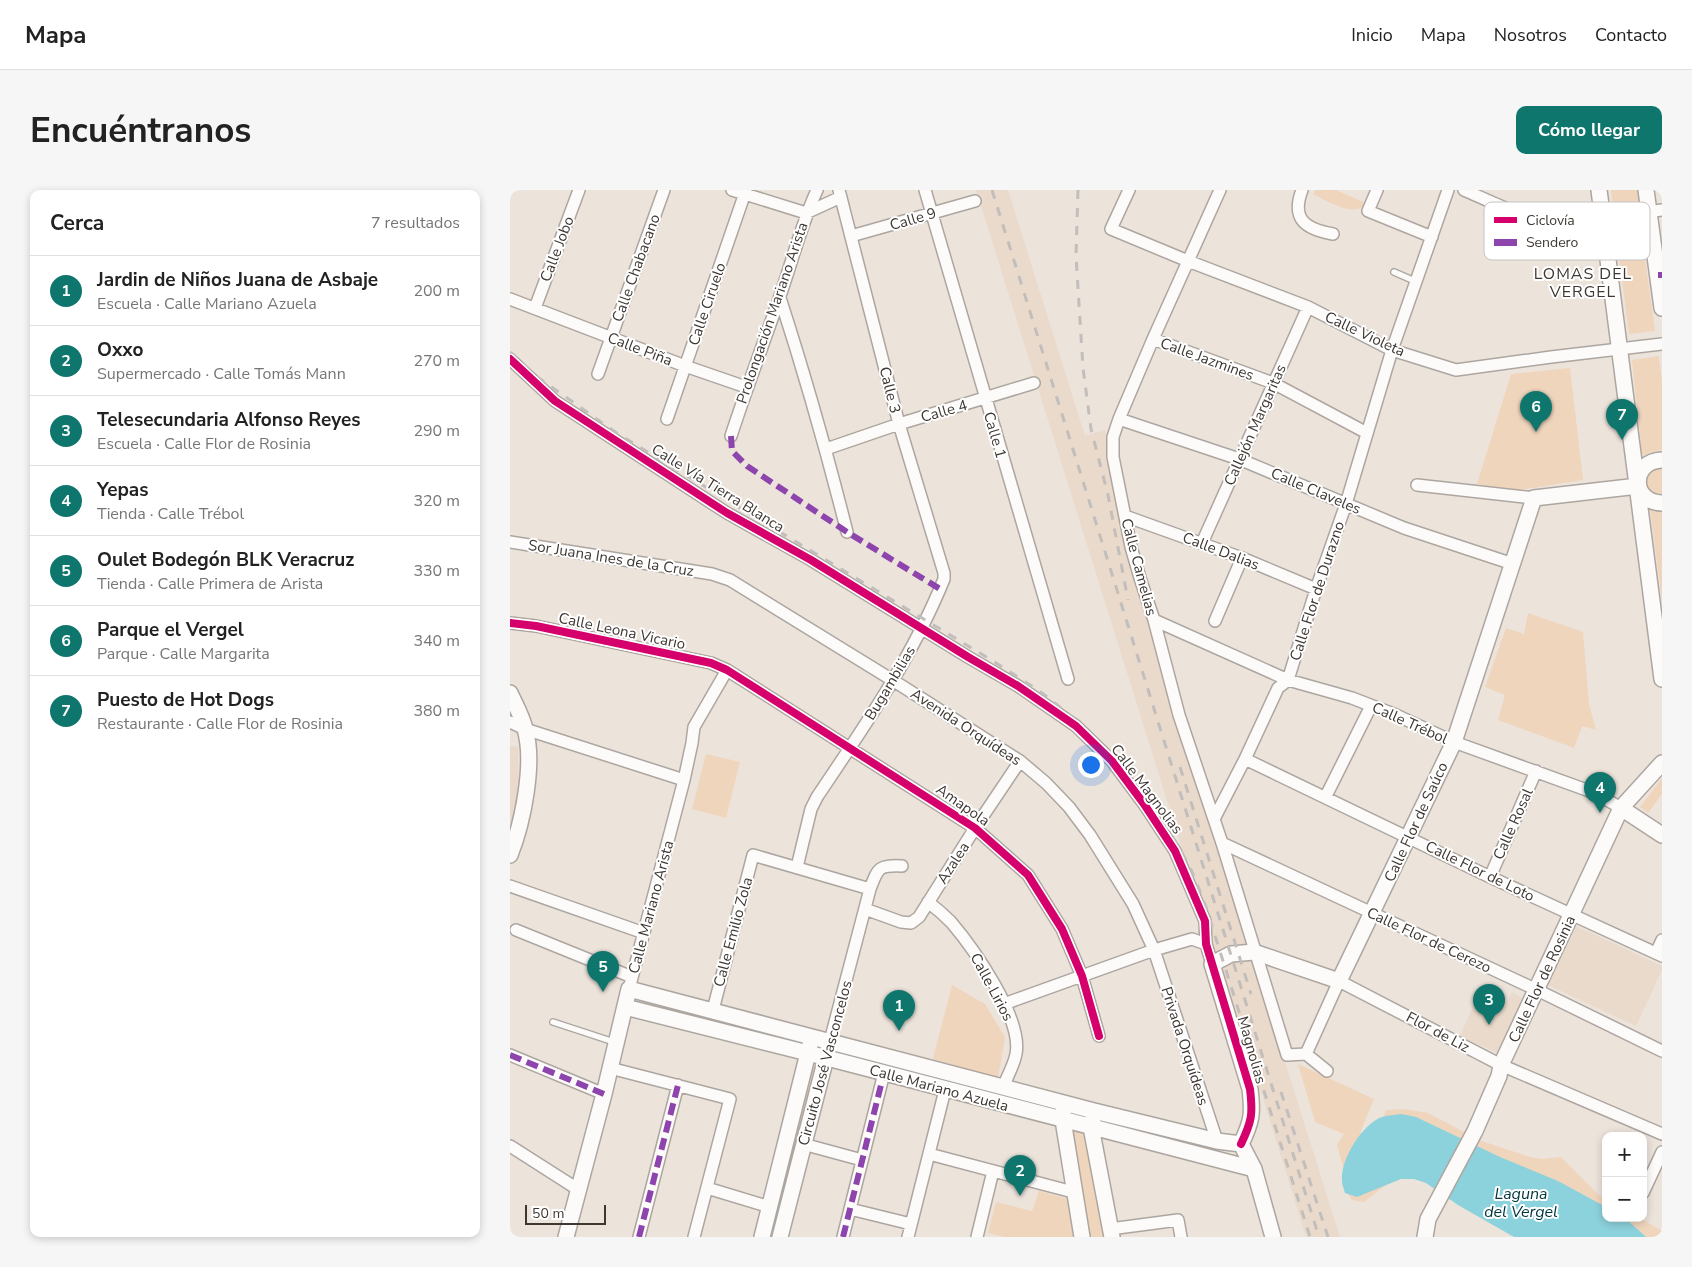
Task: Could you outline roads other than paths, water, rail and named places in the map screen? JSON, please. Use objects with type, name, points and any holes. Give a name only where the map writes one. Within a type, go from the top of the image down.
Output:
[{"type":"street","name":"Calle Jobo","points":[[535,308],[579,190]]},
{"type":"street","name":"Calle Chabacano","points":[[598,374],[664,190]]},
{"type":"street","points":[[732,190],[745,192],[806,213],[840,194]]},
{"type":"street","name":"Prolongación Mariano Arista","points":[[731,436],[746,387],[780,298],[806,213],[817,190]]},
{"type":"street","name":"Calle 1","points":[[925,190],[1068,679]]},
{"type":"street","name":"Calle Violeta","points":[[1129,190],[1111,229],[1188,261],[1308,306],[1392,350],[1456,370],[1662,344]]},
{"type":"street","name":"Calle Camelias","points":[[1220,190],[1119,419],[1113,437],[1113,456],[1140,578],[1154,620],[1180,715],[1222,844],[1254,952],[1287,1054],[1306,1054]]},
{"type":"street","points":[[1377,190],[1368,212],[1432,237]]},
{"type":"street","name":"Calle Flor de Durazno","points":[[1214,819],[1278,688],[1288,680],[1316,589],[1346,504],[1392,350],[1448,190]]},
{"type":"street","points":[[1464,190],[1495,202]]},
{"type":"street","points":[[1646,190],[1656,211],[1662,308]]},
{"type":"street","name":"Calle Ciruelo","points":[[667,418],[745,192]]},
{"type":"street","name":"Calle 3","points":[[840,194],[899,424],[944,573],[940,589]]},
{"type":"street","points":[[1300,195],[1298,215],[1302,221],[1323,232],[1333,234]]},
{"type":"street","name":"Calle 9","points":[[851,236],[975,201]]},
{"type":"street","points":[[1609,260],[1662,679]]},
{"type":"street","points":[[780,298],[826,449],[847,532]]},
{"type":"street","name":"Calle Piña","points":[[510,299],[610,338],[746,387]]},
{"type":"street","name":"Callejón Margaritas","points":[[1202,543],[1308,306]]},
{"type":"street","name":"Calle Jazmines","points":[[1153,339],[1273,383],[1367,433]]},
{"type":"street","name":"Calle Vía Tierra Blanca","points":[[510,359],[555,401],[727,513],[811,560],[922,628]]},
{"type":"street","name":"Calle 4","points":[[826,449],[899,424],[1034,383]]},
{"type":"street","name":"Calle Claveles","points":[[1119,419],[1239,459],[1404,528],[1513,564]]},
{"type":"street","points":[[1662,460],[1650,462],[1644,466],[1640,472],[1638,486],[1644,497],[1650,501],[1662,503]]},
{"type":"street","points":[[1417,485],[1534,498],[1638,486]]},
{"type":"street","name":"Calle Flor de Saúco","points":[[1306,1054],[1454,742],[1534,498]]},
{"type":"street","name":"Calle Dalias","points":[[1125,516],[1242,558],[1316,589]]},
{"type":"street","name":"Sor Juana Ines de la Cruz","points":[[510,542],[712,574]]},
{"type":"street","points":[[1215,621],[1242,558]]},
{"type":"street","name":"Avenida Orquídeas","points":[[712,574],[730,580],[894,681],[1020,761],[1046,783],[1069,807],[1090,835],[1132,904],[1154,950]]},
{"type":"street","name":"Bugambilias","points":[[797,867],[811,809],[817,797],[894,681],[940,589]]},
{"type":"street","name":"Calle Trébol","points":[[1154,620],[1288,680],[1352,698],[1396,715],[1454,742],[1594,793],[1662,834]]},
{"type":"street","name":"Calle Leona Vicario","points":[[510,624],[536,626],[711,663],[727,670]]},
{"type":"street","name":"Calle Magnolias","points":[[922,628],[1018,686],[1076,726],[1112,761],[1144,804],[1175,851],[1205,921],[1206,944],[1212,964]]},
{"type":"street","name":"Amapola","points":[[727,670],[975,828],[1028,875],[1062,929],[1082,976],[1099,1036]]},
{"type":"street","name":"Calle Mariano Arista","points":[[566,1237],[684,780],[694,727],[727,670]]},
{"type":"street","points":[[510,693],[526,729],[528,741],[527,785],[523,813],[517,838],[510,855]]},
{"type":"street","points":[[1326,796],[1371,706]]},
{"type":"street","points":[[510,722],[526,729],[684,780]]},
{"type":"street","name":"Calle Flor de Loto","points":[[1245,758],[1572,915],[1659,954]]},
{"type":"street","name":"Azalea","points":[[865,909],[901,922],[911,923],[919,917],[1020,761]]},
{"type":"street","name":"Calle Flor de Rosinia","points":[[1425,1237],[1428,1219],[1475,1131],[1502,1065],[1621,808],[1662,763]]},
{"type":"street","name":"Calle Rosal","points":[[1490,876],[1536,771]]},
{"type":"street","name":"Calle Flor de Cerezo","points":[[1222,844],[1537,990],[1662,1051]]},
{"type":"street","name":"Calle Emilio Zola","points":[[713,1010],[753,855],[797,867]]},
{"type":"street","name":"Circuito José Vasconcelos","points":[[780,1237],[870,889],[877,871],[886,865],[902,866]]},
{"type":"street","points":[[797,867],[870,889]]},
{"type":"street","points":[[510,886],[644,933]]},
{"type":"street","name":"Calle Lirios","points":[[928,902],[950,921],[975,953],[1004,1004],[1016,1035],[1016,1054],[1003,1087]]},
{"type":"street","points":[[516,930],[631,983]]},
{"type":"street","points":[[1004,1004],[1154,950],[1192,939],[1206,944]]},
{"type":"street","points":[[1659,954],[1662,940]]},
{"type":"street","name":"Privada Orquídeas","points":[[1154,950],[1217,1141]]},
{"type":"street","name":"Flor de Liz","points":[[1212,964],[1231,954],[1254,952],[1339,981],[1502,1065],[1662,1134]]},
{"type":"street","name":"Magnolias","points":[[1212,964],[1250,1089],[1253,1109],[1252,1117],[1241,1144]]},
{"type":"street","name":"Calle Mariano Azuela","points":[[631,983],[713,1010],[1003,1087],[1217,1141],[1241,1144]]},
{"type":"street","name":"Calle Mariano Azuela","points":[[625,1007],[1254,1169]]},
{"type":"street","name":"Circuito José Vasconcelos","points":[[762,1237],[813,1036]]},
{"type":"street","points":[[1306,1054],[1327,1071]]},
{"type":"street","points":[[510,1055],[604,1094]]},
{"type":"street","points":[[610,1068],[730,1099],[694,1237]]},
{"type":"street","points":[[843,1237],[884,1073]]},
{"type":"street","points":[[639,1237],[678,1085]]},
{"type":"street","points":[[908,1237],[946,1090]]},
{"type":"street","points":[[1064,1103],[1063,1120],[1073,1192],[1082,1237]]},
{"type":"street","points":[[1094,1111],[1091,1127],[1111,1233],[1178,1220],[1181,1237]]},
{"type":"street","points":[[803,1144],[862,1160]]},
{"type":"street","points":[[1241,1144],[1254,1169],[1273,1237]]},
{"type":"street","points":[[510,1146],[579,1190]]},
{"type":"street","points":[[1647,1184],[1662,1152]]},
{"type":"street","points":[[929,1154],[1073,1192]]},
{"type":"street","points":[[977,1237],[993,1171]]},
{"type":"street","points":[[707,1188],[770,1207]]},
{"type":"street","points":[[850,1209],[911,1224]]},
{"type":"lane","points":[[1394,272],[1417,282]]},
{"type":"lane","points":[[553,1022],[616,1043]]},
{"type":"water","name":"Laguna del Vergel","points":[[1402,1114],[1416,1117],[1500,1157],[1558,1181],[1602,1205],[1602,1222],[1629,1222],[1646,1237],[1514,1237],[1458,1205],[1426,1183],[1414,1179],[1401,1179],[1357,1197],[1345,1193],[1342,1173],[1354,1144],[1374,1121],[1389,1115]]},
{"type":"railway","points":[[992,190],[1319,1237]]},
{"type":"railway","points":[[1078,190],[1076,256],[1083,368],[1091,429],[1108,495],[1128,600]]},
{"type":"railway","points":[[510,352],[536,376],[618,434],[1033,687],[1075,720],[1110,755],[1157,813],[1187,861],[1196,881],[1206,907],[1310,1237]]},
{"type":"railway","points":[[1180,767],[1251,994]]},
{"type":"railway","points":[[1281,1092],[1328,1237]]},
{"type":"place","name":"Parque el Vergel","points":[[1536,432]]},
{"type":"place","name":"Puesto de Hot Dogs","points":[[1622,440]]},
{"type":"place","name":"Yepas","points":[[1600,813]]},
{"type":"place","name":"Oulet Bodegón BLK Veracruz","points":[[603,992]]},
{"type":"place","name":"Telesecundaria Alfonso Reyes","points":[[1489,1025]]},
{"type":"place","name":"Jardin de Niños Juana de Asbaje","points":[[899,1031]]},
{"type":"place","name":"Oxxo","points":[[1020,1196]]},
{"type":"district","name":"LOMAS DEL VERGEL","points":[[1583,282]]}]
